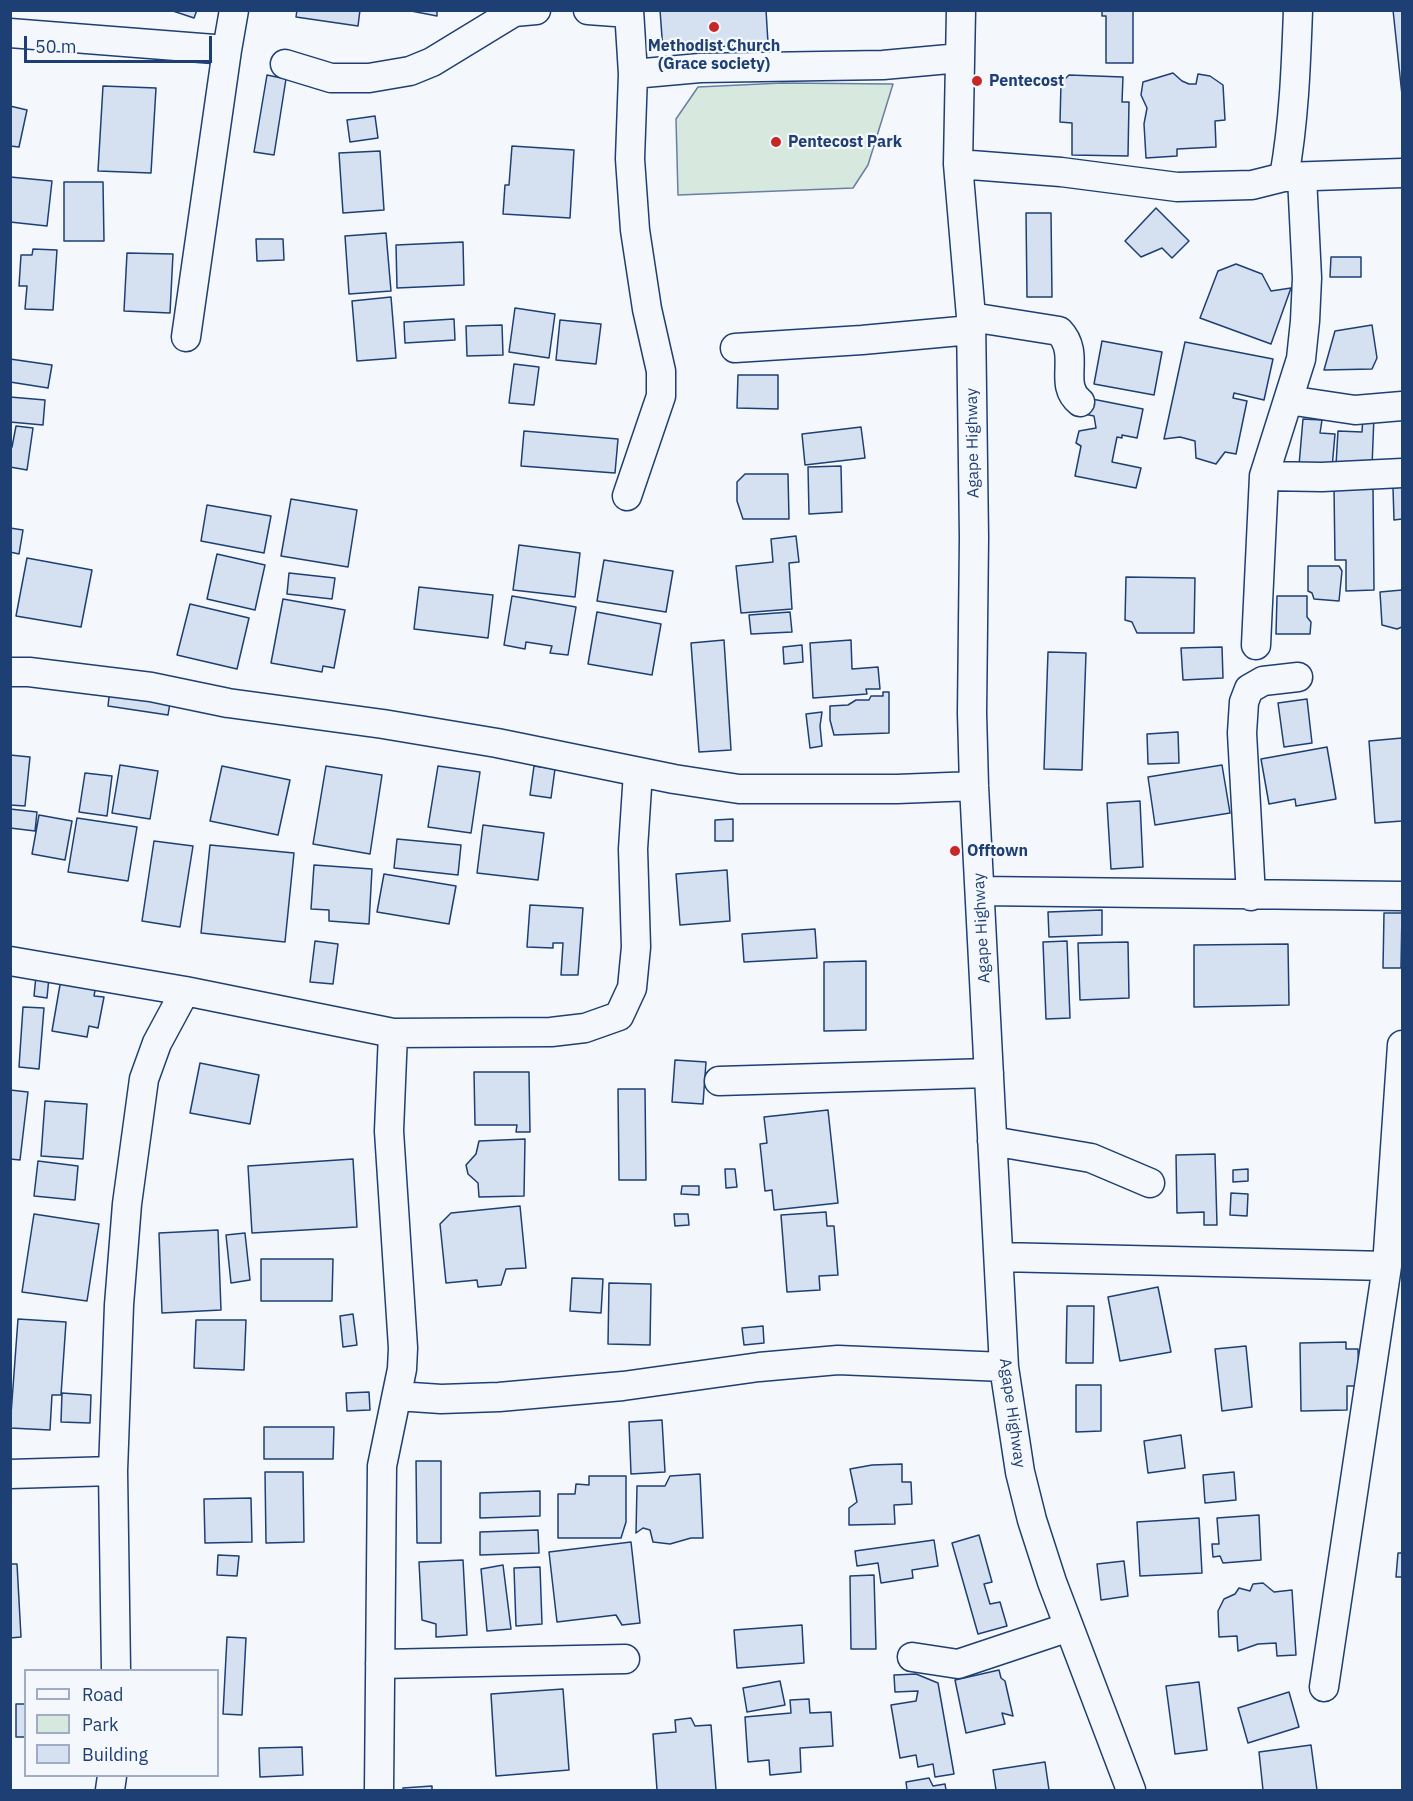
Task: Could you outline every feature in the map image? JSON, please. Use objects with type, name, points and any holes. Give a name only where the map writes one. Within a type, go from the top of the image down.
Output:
[{"type":"street","points":[[186,337],[234,10]]},
{"type":"street","points":[[285,64],[332,78],[369,78],[410,71],[432,62],[514,12],[536,10]]},
{"type":"street","points":[[588,10],[629,12],[633,74],[630,159],[635,230],[647,309],[661,371],[661,396],[627,496]]},
{"type":"street","name":"Agape Highway","points":[[961,10],[958,164],[971,324],[974,786],[1004,1367],[1020,1472],[1029,1510],[1052,1582],[1131,1791]]},
{"type":"street","points":[[1256,645],[1264,476],[1301,359],[1305,321],[1307,278],[1290,146],[1298,10]]},
{"type":"street","points":[[10,33],[227,50]]},
{"type":"street","points":[[633,74],[700,68],[872,65],[960,58]]},
{"type":"street","points":[[958,164],[1062,172],[1177,187],[1252,185],[1293,177],[1402,173]]},
{"type":"street","points":[[735,348],[862,340],[971,324],[1059,332],[1067,340],[1070,353],[1069,388],[1080,402]]},
{"type":"street","points":[[1288,400],[1355,410],[1402,406]]},
{"type":"street","points":[[1264,476],[1322,477],[1402,473]]},
{"type":"street","points":[[10,672],[29,672],[151,687],[228,703],[383,724],[739,789],[897,789],[974,786]]},
{"type":"street","points":[[1251,896],[1242,733],[1244,702],[1249,689],[1263,681],[1298,677]]},
{"type":"street","points":[[10,962],[185,991],[393,1033],[551,1032],[585,1028],[619,1016],[632,988],[636,947],[633,849],[638,772]]},
{"type":"street","points":[[980,891],[1402,896]]},
{"type":"street","points":[[116,1669],[113,1471],[119,1305],[127,1204],[144,1079],[157,1043],[185,991]]},
{"type":"street","points":[[379,1791],[382,1466],[402,1369],[403,1348],[389,1131],[393,1033]]},
{"type":"street","points":[[1324,1687],[1387,1266],[1402,1045]]},
{"type":"street","points":[[718,1081],[989,1073]]},
{"type":"street","points":[[992,1141],[1091,1158],[1150,1183]]},
{"type":"street","points":[[999,1257],[1387,1266]]},
{"type":"street","points":[[397,1396],[441,1399],[510,1396],[623,1386],[759,1367],[837,1359],[1004,1367]]},
{"type":"street","points":[[10,1473],[113,1471]]},
{"type":"street","points":[[912,1657],[958,1664],[1069,1627]]},
{"type":"street","points":[[380,1664],[625,1659]]},
{"type":"green space","name":"Pentecost Park","points":[[782,83],[893,84],[868,165],[853,188],[678,195],[676,119],[698,87]]},
{"type":"building","points":[[170,10],[197,10],[194,18]]},
{"type":"building","points":[[297,10],[360,10],[358,26],[296,17]]},
{"type":"building","points":[[406,10],[437,10],[437,16]]},
{"type":"building","name":"Methodist Church (Grace society)","points":[[660,10],[766,10],[768,43],[663,51]]},
{"type":"building","points":[[1102,10],[1133,10],[1133,63],[1106,63],[1106,16],[1102,16]]},
{"type":"building","points":[[1393,10],[1402,10],[1402,95]]},
{"type":"building","points":[[1173,73],[1189,84],[1196,84],[1198,74],[1210,76],[1223,85],[1225,120],[1215,121],[1216,147],[1177,149],[1177,156],[1146,158],[1144,124],[1147,108],[1141,95],[1143,82]]},
{"type":"building","points":[[267,75],[286,79],[274,155],[254,152]]},
{"type":"building","points":[[1069,75],[1123,77],[1122,102],[1129,102],[1128,156],[1072,155],[1072,123],[1060,122],[1061,83]]},
{"type":"building","points":[[103,86],[156,88],[151,173],[98,171]]},
{"type":"building","points":[[10,106],[27,110],[19,147],[10,146]]},
{"type":"building","points":[[375,116],[378,138],[350,142],[347,120]]},
{"type":"building","points":[[512,146],[574,150],[570,218],[503,214],[505,185],[509,185]]},
{"type":"building","points":[[380,151],[384,210],[343,213],[339,153]]},
{"type":"building","points":[[10,177],[52,181],[47,226],[10,222]]},
{"type":"building","points":[[64,182],[103,182],[104,241],[64,241]]},
{"type":"building","points":[[1156,208],[1189,241],[1172,258],[1162,248],[1141,257],[1125,241]]},
{"type":"building","points":[[1026,213],[1051,213],[1052,297],[1027,297]]},
{"type":"building","points":[[386,233],[391,291],[349,294],[345,236]]},
{"type":"building","points":[[256,239],[283,239],[284,260],[257,261]]},
{"type":"building","points":[[463,242],[464,285],[397,288],[396,245]]},
{"type":"building","points":[[33,249],[57,250],[53,310],[25,309],[27,286],[19,286],[21,255],[32,255]]},
{"type":"building","points":[[127,253],[173,254],[170,313],[124,311]]},
{"type":"building","points":[[1331,257],[1361,257],[1361,277],[1330,277]]},
{"type":"building","points":[[1236,264],[1262,274],[1271,291],[1291,288],[1271,344],[1200,318],[1218,271]]},
{"type":"building","points":[[391,297],[396,358],[357,361],[352,301]]},
{"type":"building","points":[[515,308],[555,314],[549,358],[509,352]]},
{"type":"building","points":[[454,319],[455,340],[405,343],[404,322]]},
{"type":"building","points":[[560,320],[601,324],[596,364],[556,360]]},
{"type":"building","points":[[502,325],[503,355],[467,356],[466,326]]},
{"type":"building","points":[[1372,325],[1377,358],[1372,369],[1324,370],[1335,331]]},
{"type":"building","points":[[1102,341],[1162,352],[1154,395],[1094,384]]},
{"type":"building","points":[[1185,342],[1273,359],[1264,400],[1234,393],[1233,398],[1247,401],[1236,454],[1225,452],[1216,464],[1196,458],[1195,441],[1180,437],[1164,439]]},
{"type":"building","points":[[10,359],[52,365],[48,388],[10,382]]},
{"type":"building","points":[[514,364],[539,367],[534,405],[509,403]]},
{"type":"building","points":[[738,375],[778,375],[778,409],[737,408]]},
{"type":"building","points":[[10,397],[45,400],[43,425],[10,422]]},
{"type":"building","points":[[1087,398],[1143,409],[1137,438],[1122,435],[1122,438],[1117,437],[1112,462],[1141,468],[1136,488],[1075,476],[1081,446],[1076,443],[1079,431],[1096,428],[1094,416],[1084,414]]},
{"type":"building","points":[[1363,416],[1374,416],[1372,467],[1336,465],[1338,431],[1362,432]]},
{"type":"building","points":[[1303,419],[1322,420],[1320,433],[1335,434],[1332,468],[1299,465]]},
{"type":"building","points":[[16,426],[33,428],[27,470],[10,467],[10,447],[12,447]]},
{"type":"building","points":[[861,427],[865,458],[805,465],[802,434]]},
{"type":"building","points":[[524,431],[618,439],[615,473],[521,466]]},
{"type":"building","points":[[841,466],[842,512],[809,514],[808,467]]},
{"type":"building","points":[[745,474],[788,474],[789,519],[743,519],[737,501],[737,482]]},
{"type":"building","points":[[1334,487],[1373,487],[1374,590],[1346,591],[1346,560],[1335,560]]},
{"type":"building","points":[[1402,487],[1402,519],[1394,520],[1393,488]]},
{"type":"building","points":[[291,499],[357,510],[348,567],[281,556]]},
{"type":"building","points":[[207,505],[271,516],[264,553],[201,541]]},
{"type":"building","points":[[10,528],[23,530],[19,554],[10,552]]},
{"type":"building","points":[[796,536],[799,562],[789,563],[792,609],[741,613],[736,566],[773,562],[771,539]]},
{"type":"building","points":[[519,545],[580,553],[575,597],[513,590]]},
{"type":"building","points":[[217,554],[265,565],[255,610],[207,599]]},
{"type":"building","points":[[27,558],[92,570],[81,627],[16,616]]},
{"type":"building","points":[[604,560],[673,571],[666,612],[597,601]]},
{"type":"building","points":[[1308,566],[1339,566],[1342,571],[1339,601],[1314,599],[1312,593],[1308,591]]},
{"type":"building","points":[[289,573],[335,578],[332,599],[287,594]]},
{"type":"building","points":[[1126,577],[1195,578],[1194,633],[1137,633],[1132,622],[1125,620]]},
{"type":"building","points":[[419,587],[493,595],[488,638],[414,629]]},
{"type":"building","points":[[1402,590],[1402,627],[1397,629],[1382,625],[1380,592]]},
{"type":"building","points":[[512,596],[576,607],[568,655],[550,653],[552,646],[526,642],[525,649],[504,645]]},
{"type":"building","points":[[1277,596],[1307,596],[1307,617],[1311,622],[1310,634],[1276,634]]},
{"type":"building","points":[[283,599],[345,610],[334,668],[323,666],[322,672],[271,663]]},
{"type":"building","points":[[190,604],[249,618],[237,669],[177,655]]},
{"type":"building","points":[[597,612],[661,624],[652,675],[588,664]]},
{"type":"building","points":[[790,612],[792,632],[751,634],[749,615]]},
{"type":"building","points":[[724,640],[731,750],[699,752],[691,643]]},
{"type":"building","points":[[851,640],[852,669],[878,667],[880,689],[866,689],[867,694],[813,698],[810,643]]},
{"type":"building","points":[[802,645],[803,662],[784,664],[783,647]]},
{"type":"building","points":[[1222,647],[1223,678],[1183,680],[1181,648]]},
{"type":"building","points":[[1048,652],[1086,653],[1082,770],[1044,769]]},
{"type":"building","points":[[110,689],[171,697],[168,715],[108,706]]},
{"type":"building","points":[[883,692],[889,692],[889,733],[834,735],[830,720],[830,706],[848,705],[856,700],[869,700],[871,696],[883,696]]},
{"type":"building","points":[[1307,699],[1312,743],[1284,747],[1278,703]]},
{"type":"building","points":[[822,712],[820,726],[822,746],[810,748],[806,714]]},
{"type":"building","points":[[1178,732],[1179,763],[1148,764],[1147,734]]},
{"type":"building","points":[[1402,738],[1402,821],[1375,823],[1369,741]]},
{"type":"building","points":[[1327,747],[1336,799],[1296,806],[1295,799],[1269,804],[1261,759]]},
{"type":"building","points":[[10,755],[30,757],[25,806],[10,805]]},
{"type":"building","points":[[120,765],[158,771],[150,819],[112,813]]},
{"type":"building","points":[[1222,765],[1230,813],[1155,825],[1148,777]]},
{"type":"building","points":[[222,766],[290,780],[278,835],[210,821]]},
{"type":"building","points":[[326,766],[382,775],[370,854],[313,844]]},
{"type":"building","points":[[438,766],[480,772],[471,833],[428,827]]},
{"type":"building","points":[[534,766],[555,769],[551,798],[530,795]]},
{"type":"building","points":[[85,773],[112,776],[107,816],[79,812]]},
{"type":"building","points":[[1140,801],[1143,867],[1111,869],[1107,803]]},
{"type":"building","points":[[10,809],[37,812],[35,831],[10,828]]},
{"type":"building","points":[[39,815],[72,821],[65,860],[32,854]]},
{"type":"building","points":[[77,818],[137,827],[128,881],[68,872]]},
{"type":"building","points":[[733,819],[733,841],[715,841],[715,820]]},
{"type":"building","points":[[483,825],[544,833],[538,880],[477,873]]},
{"type":"building","points":[[397,839],[461,845],[458,875],[394,868]]},
{"type":"building","points":[[154,841],[193,846],[180,927],[142,921]]},
{"type":"building","points":[[210,845],[294,853],[285,942],[201,933]]},
{"type":"building","points":[[314,865],[372,869],[369,924],[329,921],[329,910],[311,909]]},
{"type":"building","points":[[727,870],[730,921],[680,925],[676,874]]},
{"type":"building","points":[[384,874],[456,886],[449,924],[377,912]]},
{"type":"building","points":[[530,905],[583,908],[578,975],[561,975],[563,943],[553,943],[553,948],[527,947]]},
{"type":"building","points":[[1102,910],[1102,935],[1049,937],[1048,912]]},
{"type":"building","points":[[1384,913],[1402,913],[1401,968],[1383,968]]},
{"type":"building","points":[[815,929],[817,958],[744,962],[742,934]]},
{"type":"building","points":[[315,941],[338,944],[333,984],[310,982]]},
{"type":"building","points":[[1067,941],[1070,1018],[1046,1019],[1043,942]]},
{"type":"building","points":[[1128,942],[1129,998],[1080,1000],[1078,943]]},
{"type":"building","points":[[1288,944],[1289,1005],[1194,1007],[1194,945]]},
{"type":"building","points":[[866,961],[866,1030],[824,1031],[824,962]]},
{"type":"building","points":[[36,976],[49,977],[47,998],[34,996]]},
{"type":"building","points":[[61,979],[96,985],[94,996],[104,997],[98,1028],[89,1026],[87,1037],[52,1031]]},
{"type":"building","points":[[23,1007],[44,1008],[39,1069],[19,1067]]},
{"type":"building","points":[[675,1060],[706,1062],[703,1104],[672,1102]]},
{"type":"building","points":[[200,1063],[259,1075],[250,1124],[190,1113]]},
{"type":"building","points":[[474,1072],[529,1072],[530,1132],[516,1132],[517,1125],[475,1125]]},
{"type":"building","points":[[618,1089],[645,1089],[646,1180],[619,1180]]},
{"type":"building","points":[[10,1090],[28,1092],[20,1160],[10,1159]]},
{"type":"building","points":[[45,1101],[87,1104],[83,1159],[41,1156]]},
{"type":"building","points":[[828,1110],[838,1203],[774,1210],[772,1190],[765,1191],[760,1144],[767,1143],[764,1117]]},
{"type":"building","points":[[525,1139],[524,1196],[479,1197],[478,1183],[468,1174],[466,1165],[476,1154],[479,1141]]},
{"type":"building","points":[[1215,1154],[1217,1225],[1204,1225],[1204,1212],[1177,1213],[1176,1155]]},
{"type":"building","points":[[353,1159],[357,1227],[252,1233],[248,1166]]},
{"type":"building","points":[[38,1161],[78,1166],[75,1200],[34,1196]]},
{"type":"building","points":[[725,1169],[735,1169],[737,1187],[726,1188]]},
{"type":"building","points":[[1248,1169],[1248,1181],[1233,1182],[1233,1170]]},
{"type":"building","points":[[682,1186],[699,1186],[699,1195],[681,1194]]},
{"type":"building","points":[[1231,1193],[1248,1194],[1247,1216],[1230,1215]]},
{"type":"building","points":[[520,1206],[526,1268],[506,1269],[501,1285],[478,1287],[477,1280],[446,1283],[440,1224],[451,1213]]},
{"type":"building","points":[[826,1212],[827,1226],[834,1226],[838,1275],[819,1276],[820,1290],[787,1292],[781,1215]]},
{"type":"building","points":[[34,1214],[99,1224],[87,1301],[22,1292]]},
{"type":"building","points":[[674,1214],[688,1214],[689,1225],[675,1226]]},
{"type":"building","points":[[218,1230],[221,1310],[162,1313],[159,1233]]},
{"type":"building","points":[[245,1233],[250,1280],[231,1283],[226,1235]]},
{"type":"building","points":[[261,1259],[333,1259],[332,1301],[261,1301]]},
{"type":"building","points":[[572,1278],[603,1279],[601,1313],[570,1311]]},
{"type":"building","points":[[609,1283],[651,1284],[650,1345],[608,1344]]},
{"type":"building","points":[[1158,1287],[1171,1352],[1120,1361],[1108,1297]]},
{"type":"building","points":[[1067,1306],[1094,1306],[1093,1363],[1066,1363]]},
{"type":"building","points":[[353,1314],[357,1345],[343,1347],[340,1316]]},
{"type":"building","points":[[18,1319],[66,1322],[61,1395],[52,1395],[50,1430],[10,1428]]},
{"type":"building","points":[[196,1320],[246,1320],[244,1370],[194,1368]]},
{"type":"building","points":[[763,1326],[764,1343],[744,1345],[742,1328]]},
{"type":"building","points":[[1346,1342],[1346,1349],[1358,1349],[1359,1386],[1347,1386],[1347,1410],[1301,1411],[1300,1343]]},
{"type":"building","points":[[1246,1346],[1252,1407],[1222,1411],[1215,1349]]},
{"type":"building","points":[[1076,1385],[1101,1385],[1101,1431],[1076,1432]]},
{"type":"building","points":[[369,1392],[370,1410],[347,1411],[346,1393]]},
{"type":"building","points":[[62,1393],[91,1395],[90,1423],[61,1422]]},
{"type":"building","points":[[662,1420],[665,1472],[631,1474],[629,1422]]},
{"type":"building","points":[[264,1427],[334,1427],[333,1459],[264,1459]]},
{"type":"building","points":[[1181,1435],[1185,1468],[1148,1473],[1144,1441]]},
{"type":"building","points":[[416,1461],[441,1461],[441,1543],[417,1543]]},
{"type":"building","points":[[902,1464],[902,1482],[911,1482],[912,1504],[894,1505],[895,1524],[849,1525],[849,1508],[857,1502],[850,1469],[872,1465]]},
{"type":"building","points":[[265,1472],[303,1472],[304,1542],[266,1543]]},
{"type":"building","points":[[1234,1472],[1236,1500],[1205,1503],[1203,1475]]},
{"type":"building","points":[[700,1474],[703,1538],[691,1538],[670,1544],[653,1542],[650,1530],[643,1528],[636,1533],[637,1486],[665,1486],[670,1476]]},
{"type":"building","points":[[589,1476],[626,1476],[626,1522],[621,1538],[558,1538],[558,1494],[575,1494],[576,1484],[589,1485]]},
{"type":"building","points":[[540,1491],[540,1516],[480,1518],[480,1493]]},
{"type":"building","points":[[251,1498],[252,1542],[205,1543],[204,1499]]},
{"type":"building","points":[[1259,1515],[1261,1560],[1223,1563],[1220,1556],[1213,1557],[1212,1544],[1219,1544],[1217,1518]]},
{"type":"building","points":[[1199,1518],[1202,1573],[1140,1576],[1137,1522]]},
{"type":"building","points":[[538,1530],[539,1553],[480,1555],[480,1532]]},
{"type":"building","points":[[979,1535],[992,1582],[984,1584],[990,1604],[1000,1602],[1007,1626],[978,1634],[952,1543]]},
{"type":"building","points":[[934,1540],[938,1566],[912,1570],[913,1578],[881,1583],[878,1563],[857,1566],[855,1551]]},
{"type":"building","points":[[631,1542],[640,1623],[622,1625],[616,1615],[557,1622],[549,1552]]},
{"type":"building","points":[[1398,1553],[1402,1553],[1402,1577],[1396,1577]]},
{"type":"building","points":[[218,1555],[239,1556],[237,1576],[217,1575]]},
{"type":"building","points":[[463,1560],[467,1635],[436,1637],[436,1624],[422,1620],[419,1562]]},
{"type":"building","points":[[1124,1561],[1128,1596],[1101,1600],[1097,1564]]},
{"type":"building","points":[[10,1564],[17,1564],[21,1637],[10,1638]]},
{"type":"building","points":[[503,1565],[511,1629],[487,1631],[481,1569]]},
{"type":"building","points":[[540,1567],[542,1624],[516,1626],[514,1568]]},
{"type":"building","points":[[874,1575],[876,1649],[851,1649],[850,1576]]},
{"type":"building","points":[[1263,1583],[1274,1592],[1292,1590],[1296,1655],[1277,1656],[1276,1643],[1258,1644],[1238,1651],[1237,1636],[1219,1637],[1218,1611],[1224,1599],[1235,1594],[1239,1588],[1250,1591],[1253,1584]]},
{"type":"building","points":[[802,1625],[804,1663],[737,1668],[734,1630]]},
{"type":"building","points":[[227,1637],[246,1638],[242,1715],[223,1714]]},
{"type":"building","points":[[999,1670],[1001,1678],[1005,1681],[1013,1716],[1002,1713],[1005,1724],[966,1733],[955,1680]]},
{"type":"building","points":[[916,1674],[938,1683],[954,1774],[935,1777],[933,1764],[918,1767],[916,1755],[900,1758],[891,1705],[916,1701],[918,1691],[895,1692],[894,1675]]},
{"type":"building","points":[[780,1681],[785,1705],[747,1712],[743,1688]]},
{"type":"building","points":[[1199,1682],[1207,1750],[1175,1754],[1166,1686]]},
{"type":"building","points":[[563,1689],[569,1770],[496,1776],[491,1694]]},
{"type":"building","points":[[1289,1692],[1299,1727],[1248,1743],[1238,1708]]},
{"type":"building","points":[[809,1699],[810,1713],[831,1712],[833,1746],[800,1748],[801,1772],[770,1775],[769,1760],[748,1762],[745,1717],[791,1713],[790,1700]]},
{"type":"building","points":[[16,1704],[24,1704],[24,1737],[16,1737]]},
{"type":"building","points":[[691,1718],[695,1726],[711,1725],[716,1790],[657,1790],[653,1734],[676,1732],[675,1720]]},
{"type":"building","points":[[1311,1745],[1317,1790],[1263,1790],[1259,1752]]},
{"type":"building","points":[[302,1747],[303,1775],[260,1777],[259,1748]]},
{"type":"building","points":[[1045,1762],[1049,1790],[996,1790],[993,1770]]},
{"type":"building","points":[[929,1778],[933,1786],[945,1784],[946,1790],[907,1790],[906,1782]]},
{"type":"building","points":[[432,1786],[432,1790],[403,1790],[403,1788]]},
{"type":"place","name":"Methodist Church (Grace society)","points":[[714,27]]},
{"type":"place","name":"Pentecost","points":[[977,81]]},
{"type":"place","name":"Pentecost Park","points":[[776,142]]},
{"type":"place","name":"Offtown","points":[[955,851]]}]
